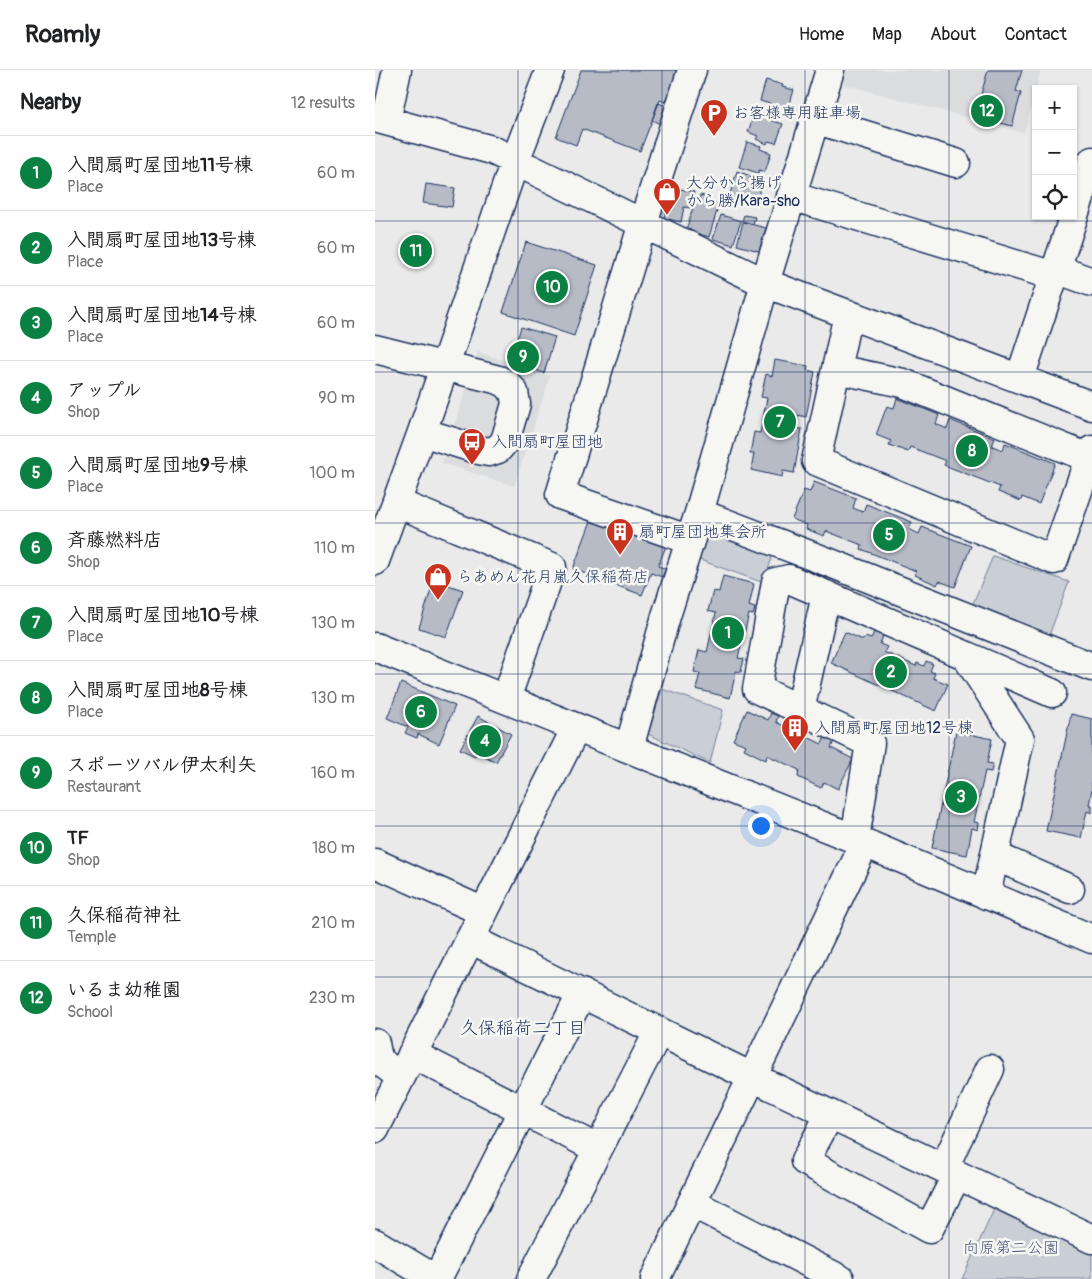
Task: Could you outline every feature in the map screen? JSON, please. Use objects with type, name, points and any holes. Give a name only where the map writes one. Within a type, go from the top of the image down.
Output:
[{"type":"street","points":[[397,70],[380,120],[492,150],[765,282],[1092,406]]},
{"type":"street","points":[[375,561],[422,432],[515,161],[550,70]]},
{"type":"street","points":[[691,540],[561,495],[643,223],[692,70]]},
{"type":"street","points":[[629,748],[765,282],[830,70]]},
{"type":"street","points":[[814,119],[956,163]]},
{"type":"street","points":[[1020,378],[1090,175]]},
{"type":"street","points":[[791,196],[1055,273],[1092,282]]},
{"type":"street","points":[[836,369],[903,383],[1091,454],[1054,560],[816,461],[836,369],[849,314]]},
{"type":"street","points":[[375,348],[499,380],[507,384],[514,392],[516,404],[505,441],[498,448],[489,452],[422,432]]},
{"type":"street","points":[[397,503],[552,567],[506,700]]},
{"type":"street","points":[[699,513],[1092,667]]},
{"type":"street","points":[[655,1279],[752,1077],[860,841],[870,743],[757,690],[776,582],[789,579],[1052,693]]},
{"type":"street","points":[[800,710],[826,595]]},
{"type":"street","points":[[375,646],[860,841],[1092,940]]},
{"type":"street","points":[[966,656],[1020,739],[986,895]]},
{"type":"street","points":[[375,1129],[576,728]]},
{"type":"street","points":[[995,856],[1070,889]]},
{"type":"street","points":[[375,863],[484,912]]},
{"type":"street","points":[[470,939],[1092,1240]]},
{"type":"street","points":[[375,1243],[436,1279],[582,994]]},
{"type":"street","points":[[531,1279],[659,1031]]},
{"type":"street","points":[[375,1043],[377,1060],[407,1066],[523,1110],[598,1149]]},
{"type":"street","points":[[830,1114],[805,1161],[929,1229],[990,1069]]},
{"type":"street","points":[[692,1203],[809,1272],[840,1279]]},
{"type":"shaded area","points":[[847,70],[1041,70],[1037,85],[1032,85],[1032,103],[1024,133],[843,84]]},
{"type":"shaded area","points":[[478,352],[550,376],[514,486],[442,463]]},
{"type":"green space","points":[[714,531],[773,554],[764,583],[697,559],[705,535]]},
{"type":"green space","points":[[993,556],[1069,582],[1048,638],[971,608]]},
{"type":"green space","points":[[662,689],[723,710],[710,763],[648,734]]},
{"type":"green space","name":"向原第二公園","points":[[996,1205],[1092,1251],[1092,1279],[962,1279]]},
{"type":"building","points":[[581,70],[681,70],[668,103],[660,100],[640,151],[582,129],[576,145],[556,137]]},
{"type":"building","points":[[988,70],[1022,70],[1016,91],[1021,93],[1012,126],[975,116]]},
{"type":"building","points":[[766,80],[794,90],[788,109],[760,101]]},
{"type":"building","points":[[658,103],[667,106],[660,124],[652,120]]},
{"type":"building","points":[[755,112],[771,117],[770,120],[783,124],[776,143],[768,141],[767,144],[756,139],[758,136],[748,132]]},
{"type":"building","points":[[747,142],[761,146],[760,149],[771,153],[765,172],[759,170],[758,173],[739,167]]},
{"type":"building","points":[[737,171],[751,176],[750,179],[762,183],[756,202],[750,200],[749,204],[729,197]]},
{"type":"building","points":[[426,184],[455,188],[452,207],[423,203]]},
{"type":"building","points":[[672,187],[694,192],[690,208],[684,207],[681,222],[664,218]]},
{"type":"building","points":[[700,195],[708,197],[706,200],[719,204],[709,237],[686,230],[696,198],[699,199]]},
{"type":"building","points":[[721,215],[741,221],[733,245],[713,239]]},
{"type":"building","points":[[744,215],[755,217],[753,224],[742,221]]},
{"type":"building","points":[[743,222],[766,228],[759,251],[737,245]]},
{"type":"building","points":[[526,242],[597,265],[574,336],[503,312]]},
{"type":"building","points":[[521,327],[555,337],[544,373],[510,362]]},
{"type":"building","points":[[775,360],[808,366],[807,370],[815,372],[806,417],[798,415],[796,428],[802,429],[794,473],[783,471],[782,477],[751,470],[754,454],[750,454],[754,432],[760,433],[767,398],[761,397],[766,374],[772,376]]},
{"type":"building","points":[[897,398],[939,415],[936,424],[947,429],[950,420],[995,438],[992,446],[1003,450],[1005,443],[1055,463],[1039,504],[1022,497],[1021,501],[998,492],[1000,487],[944,465],[946,461],[910,447],[908,452],[889,445],[891,441],[876,435],[887,406],[894,408]]},
{"type":"building","points":[[814,482],[856,498],[853,508],[863,512],[866,504],[912,522],[909,529],[919,534],[922,527],[971,546],[955,587],[939,581],[937,585],[915,575],[916,571],[861,549],[862,545],[826,531],[824,536],[806,529],[807,525],[792,519],[804,490],[810,492]]},
{"type":"building","name":"扇町屋団地集会所","points":[[592,518],[666,546],[658,566],[666,569],[662,577],[651,573],[642,595],[573,569]]},
{"type":"building","points":[[723,576],[754,584],[749,606],[755,608],[753,615],[749,614],[738,658],[744,659],[741,672],[736,671],[730,698],[696,689],[700,673],[694,672],[699,650],[707,652],[716,613],[708,611],[713,591],[719,592]]},
{"type":"building","points":[[434,580],[463,590],[446,637],[419,628]]},
{"type":"building","points":[[845,632],[863,640],[865,637],[871,639],[874,632],[883,636],[880,644],[887,647],[884,652],[916,666],[917,663],[924,666],[926,661],[933,664],[930,671],[935,673],[933,678],[948,684],[936,711],[831,663]]},
{"type":"building","points":[[401,683],[455,706],[439,744],[418,734],[417,738],[405,733],[408,727],[387,718]]},
{"type":"building","name":"入間扇町屋団地12号棟","points":[[747,710],[768,720],[771,713],[778,716],[776,722],[822,744],[825,737],[834,741],[831,748],[853,759],[838,789],[824,782],[821,788],[798,777],[799,770],[767,755],[766,760],[744,749],[746,745],[733,740]]},
{"type":"building","points":[[1071,714],[1092,719],[1092,789],[1089,805],[1092,805],[1092,813],[1087,811],[1081,838],[1046,831]]},
{"type":"building","points":[[478,716],[511,734],[496,762],[477,752],[475,756],[460,749]]},
{"type":"building","points":[[956,731],[992,739],[987,763],[993,764],[991,772],[985,771],[974,822],[979,823],[978,830],[972,828],[967,855],[932,848]]},
{"type":"place","name":"いるま幼稚園","points":[[987,111]]},
{"type":"place","name":"お客様専用駐車場","points":[[714,137]]},
{"type":"place","name":"大分から揚げ から勝/Kara-sho","points":[[667,216]]},
{"type":"place","name":"久保稲荷神社","points":[[416,251]]},
{"type":"place","name":"TF","points":[[552,287]]},
{"type":"place","name":"スポーツバル伊太利矢","points":[[523,357]]},
{"type":"place","name":"入間扇町屋団地10号棟","points":[[780,422]]},
{"type":"place","name":"入間扇町屋団地8号棟","points":[[972,451]]},
{"type":"place","name":"入間扇町屋団地","points":[[472,466]]},
{"type":"place","name":"入間扇町屋団地9号棟","points":[[889,535]]},
{"type":"place","name":"扇町屋団地集会所","points":[[620,556]]},
{"type":"place","name":"らあめん花月嵐久保稲荷店","points":[[438,601]]},
{"type":"place","name":"入間扇町屋団地11号棟","points":[[728,633]]},
{"type":"place","name":"入間扇町屋団地13号棟","points":[[891,672]]},
{"type":"place","name":"斉藤燃料店","points":[[421,712]]},
{"type":"place","name":"アップル","points":[[485,741]]},
{"type":"place","name":"入間扇町屋団地12号棟","points":[[795,752]]},
{"type":"place","name":"入間扇町屋団地14号棟","points":[[961,797]]},
{"type":"district","name":"久保稲荷二丁目","points":[[523,1028]]}]
